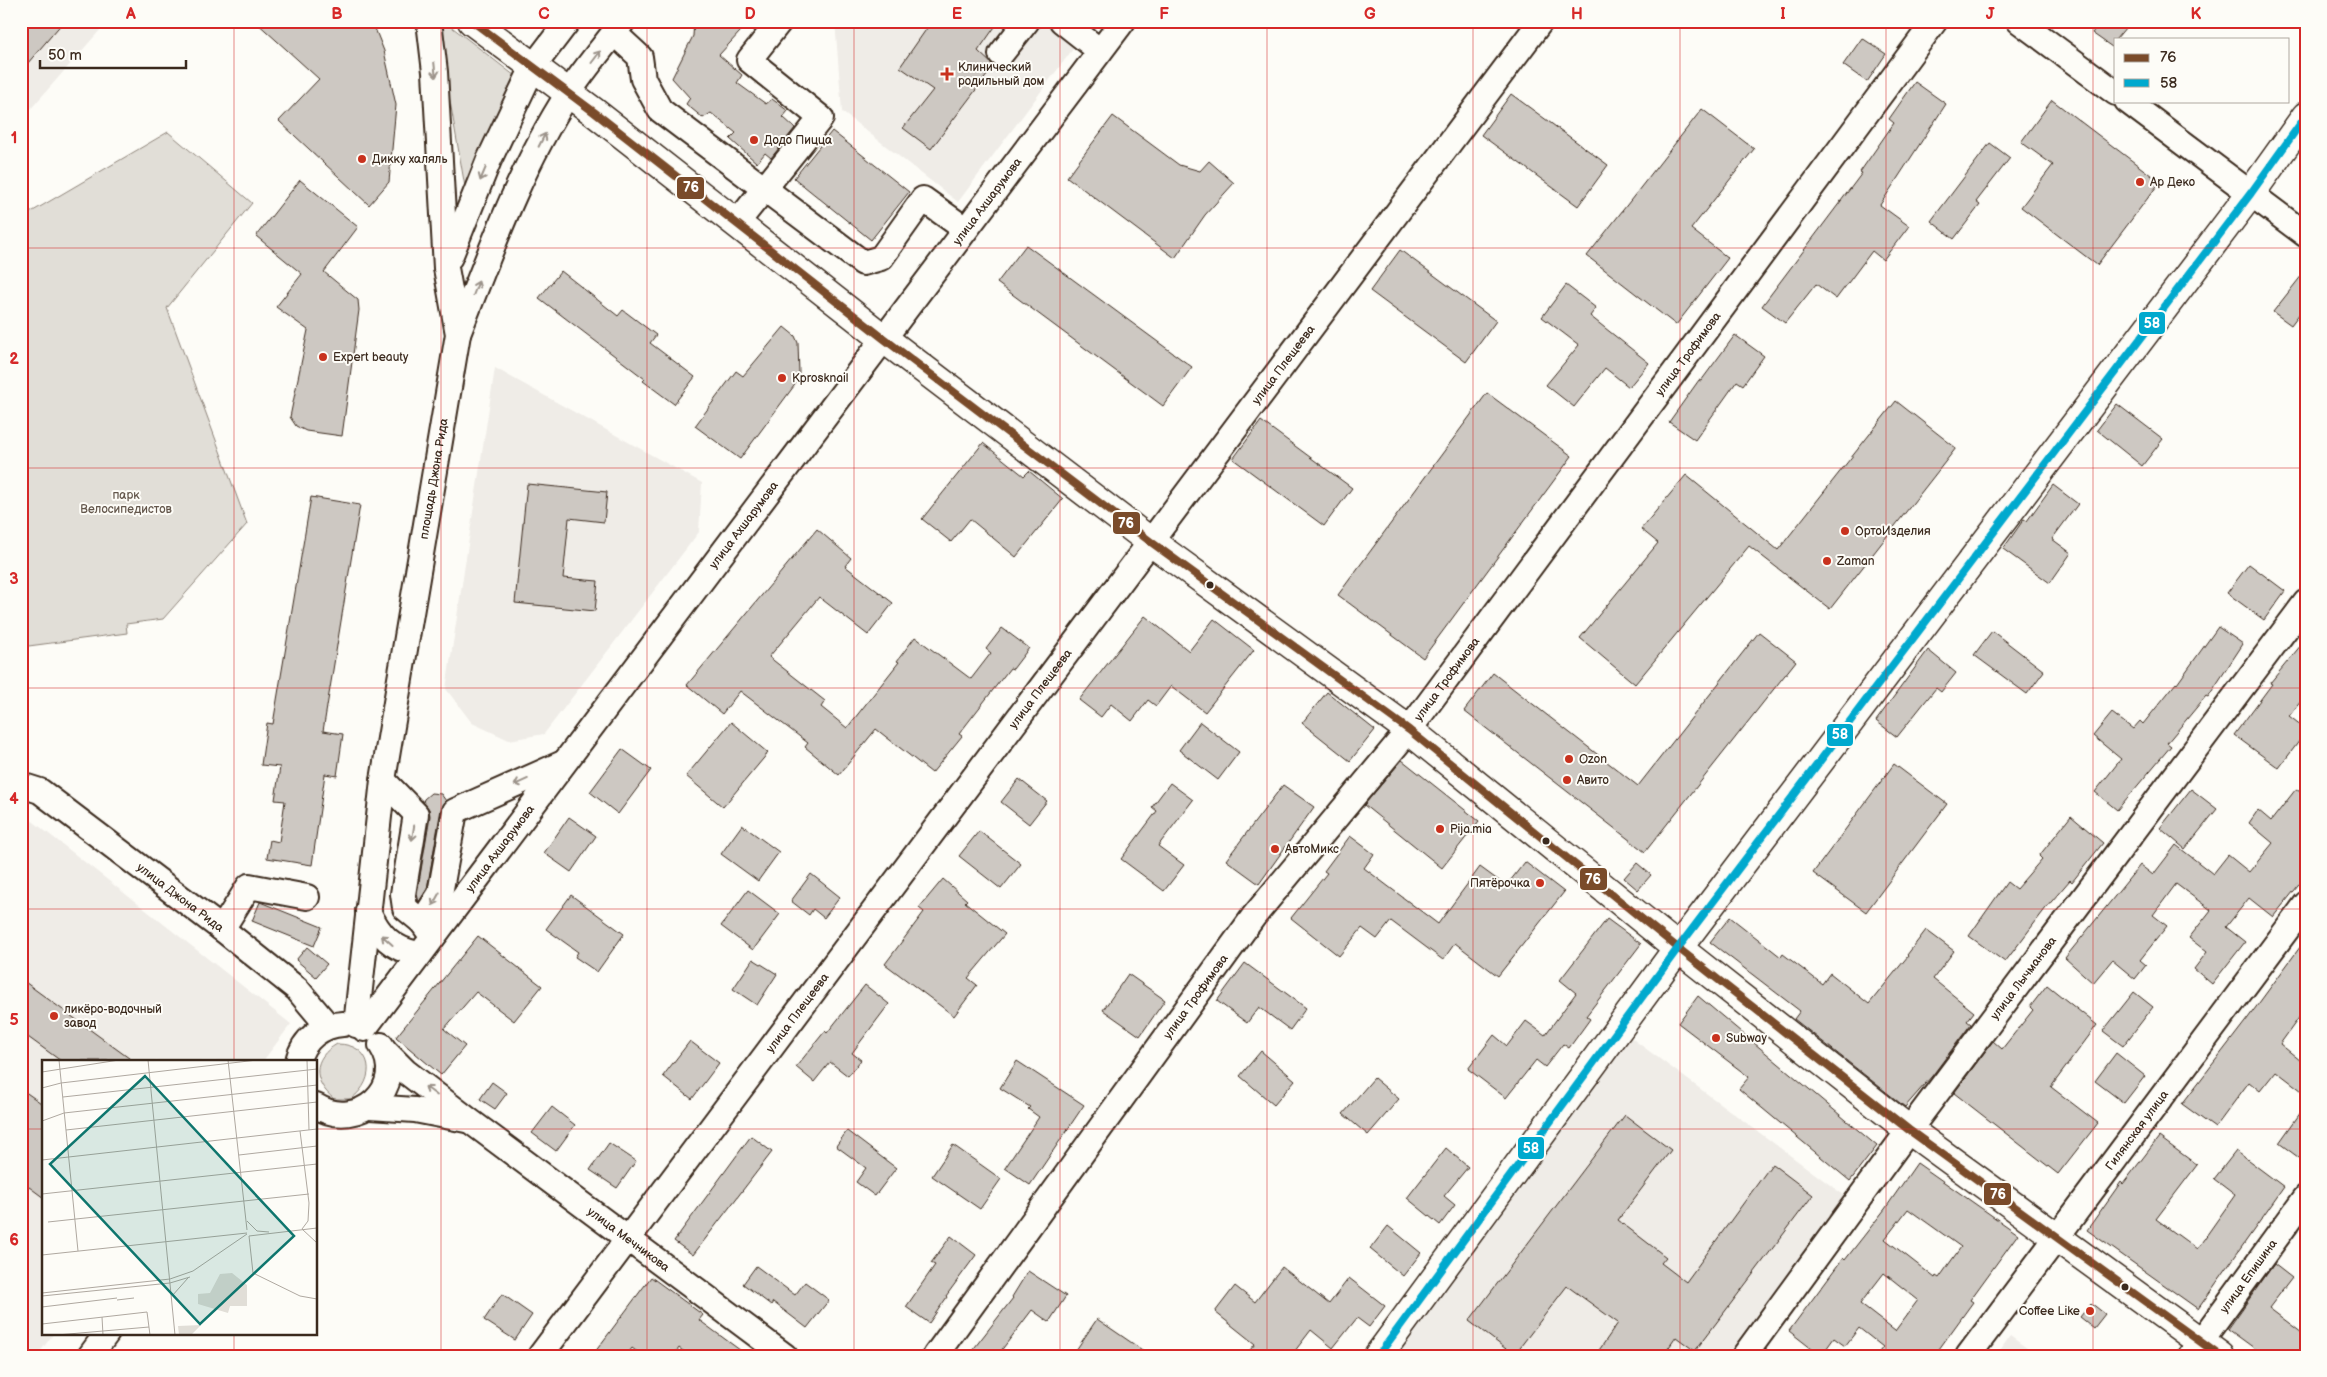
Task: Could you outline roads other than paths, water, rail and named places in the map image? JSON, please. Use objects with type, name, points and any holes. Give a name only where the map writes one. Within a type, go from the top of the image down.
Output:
[{"type":"main road","points":[[472,21],[533,66],[883,338],[1152,542],[1409,730],[1678,948],[1909,1130],[2057,1237],[2203,1351]]},
{"type":"main road","points":[[1378,1356],[1678,948],[2251,193],[2306,116]]},
{"type":"street","name":"площадь Джона Рида","points":[[346,1026],[366,922],[383,780],[458,334],[446,268],[435,72],[429,21]]},
{"type":"street","points":[[446,268],[489,160],[533,66],[568,21]]},
{"type":"street","points":[[736,224],[821,118],[749,60],[780,21]]},
{"type":"street","points":[[1001,54],[1027,21]]},
{"type":"street","points":[[1062,21],[1100,51]]},
{"type":"street","name":"улица Ахшарумова","points":[[298,1060],[306,1042],[316,1033],[346,1026],[424,938],[566,762],[1123,21]]},
{"type":"street","name":"улица Плещеева","points":[[540,1356],[626,1238],[1152,542],[1541,21]]},
{"type":"street","name":"улица Трофимова","points":[[935,1356],[1254,916],[1409,730],[1935,21]]},
{"type":"street","points":[[2019,21],[2114,92]]},
{"type":"street","points":[[458,334],[492,246],[524,176],[568,93],[619,27],[640,57],[643,79],[660,110],[863,263],[881,258],[923,199],[965,229]]},
{"type":"street","points":[[2128,102],[2306,235]]},
{"type":"street","name":"улица Лычманова","points":[[1744,1356],[1909,1130],[2306,602]]},
{"type":"street","points":[[424,938],[440,894],[455,811],[566,762]]},
{"type":"street","points":[[383,780],[416,814],[403,894],[405,908],[424,938]]},
{"type":"street","name":"улица Джона Рида","points":[[21,785],[40,791],[346,1026],[376,1038],[385,1051]]},
{"type":"street","points":[[222,929],[249,886],[307,897]]},
{"type":"street","name":"Гилянская улица","points":[[1968,1356],[2306,904]]},
{"type":"street","points":[[366,922],[396,948],[424,938]]},
{"type":"street","points":[[318,1123],[370,1107],[380,1096],[387,1081],[388,1066],[385,1051]]},
{"type":"street","name":"улица Мечникова","points":[[385,1051],[405,1071],[470,1121],[786,1356]]},
{"type":"street","points":[[318,1107],[331,1114],[347,1115]]},
{"type":"street","name":"улица Мечникова","points":[[370,1107],[415,1110],[470,1121]]},
{"type":"street","name":"улица Епишина","points":[[2203,1351],[2306,1197]]},
{"type":"street","points":[[90,1356],[106,1334]]},
{"type":"place","name":"Клинический родильный дом","points":[[947,74]]},
{"type":"place","name":"Додо Пицца","points":[[754,140]]},
{"type":"place","name":"Дикку халяль","points":[[362,159]]},
{"type":"place","name":"Ар Деко","points":[[2140,182]]},
{"type":"place","name":"Expert beauty","points":[[323,357]]},
{"type":"place","name":"Kprosknail","points":[[782,378]]},
{"type":"place","name":"ОртоИзделия","points":[[1845,531]]},
{"type":"place","name":"Zaman","points":[[1827,561]]},
{"type":"place","name":"Ozon","points":[[1569,759]]},
{"type":"place","name":"Авито","points":[[1567,780]]},
{"type":"place","name":"Pija.mia","points":[[1440,829]]},
{"type":"place","name":"АвтоМикс","points":[[1275,849]]},
{"type":"place","name":"Пятёрочка","points":[[1540,883]]},
{"type":"place","name":"ликёро-водочный завод","points":[[54,1016]]},
{"type":"place","name":"Subway","points":[[1716,1038]]},
{"type":"place","name":"Coffee Like","points":[[2090,1311]]},
{"type":"park label","name":"парк Велосипедистов","points":[[126,502]]}]
